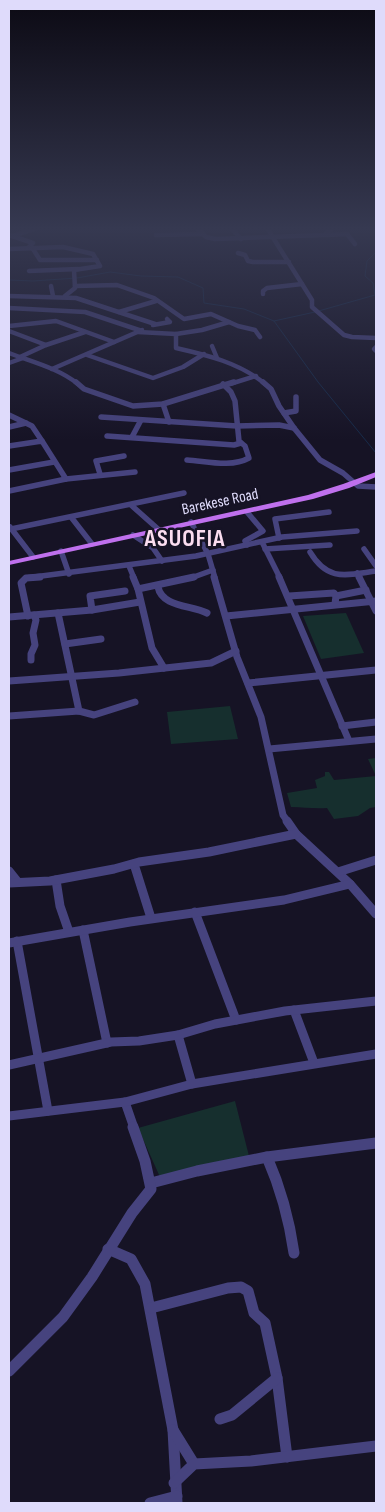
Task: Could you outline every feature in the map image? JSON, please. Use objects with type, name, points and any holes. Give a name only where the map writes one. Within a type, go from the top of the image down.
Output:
[{"type":"main road","name":"Barekese Road","points":[[9,563],[322,494],[376,474]]},
{"type":"street","points":[[80,299],[155,324]]},
{"type":"street","points":[[150,299],[184,319],[211,314],[255,330],[260,337]]},
{"type":"street","points":[[311,299],[312,308],[321,312],[341,333],[350,337],[376,338]]},
{"type":"street","points":[[110,319],[121,313],[156,301]]},
{"type":"street","points":[[9,308],[80,311],[110,319],[140,331],[176,334],[202,330],[229,322]]},
{"type":"street","points":[[52,369],[155,324],[170,322],[167,319]]},
{"type":"street","points":[[9,326],[56,321],[114,342]]},
{"type":"street","points":[[9,330],[46,345]]},
{"type":"street","points":[[9,363],[46,345],[85,332]]},
{"type":"street","points":[[176,334],[176,348],[217,358],[256,376],[271,389],[294,428],[320,460],[343,473],[361,487],[376,487]]},
{"type":"street","points":[[212,346],[217,358]]},
{"type":"street","points":[[376,347],[374,349],[376,351]]},
{"type":"street","points":[[9,353],[68,376],[84,390],[133,406],[163,404],[223,384],[256,376]]},
{"type":"street","points":[[87,355],[152,378],[184,367],[204,354]]},
{"type":"street","points":[[187,460],[230,463],[245,461],[249,458],[246,446],[239,442],[236,398],[223,384]]},
{"type":"street","points":[[284,413],[296,411],[296,397]]},
{"type":"street","points":[[163,404],[169,422]]},
{"type":"street","points":[[9,415],[32,426],[66,479]]},
{"type":"street","points":[[102,417],[237,426],[279,425],[294,428]]},
{"type":"street","points":[[132,438],[141,420]]},
{"type":"street","points":[[9,427],[26,423]]},
{"type":"street","points":[[107,436],[234,445],[241,443]]},
{"type":"street","points":[[9,446],[42,441]]},
{"type":"street","points":[[100,474],[96,461],[124,456]]},
{"type":"street","points":[[9,470],[54,462]]},
{"type":"street","points":[[9,492],[66,479],[100,474],[135,472]]},
{"type":"street","points":[[33,557],[10,528],[131,506],[184,493]]},
{"type":"street","points":[[131,506],[158,529]]},
{"type":"street","points":[[246,512],[262,530],[245,541],[247,545]]},
{"type":"street","points":[[279,538],[276,519],[329,512]]},
{"type":"street","points":[[71,517],[92,544]]},
{"type":"street","points":[[191,522],[208,554],[236,651],[261,717],[283,815],[296,834],[338,872],[376,914]]},
{"type":"street","points":[[264,545],[279,538],[357,531]]},
{"type":"street","points":[[133,535],[153,548],[162,561]]},
{"type":"street","points":[[31,660],[31,654],[35,645],[33,633],[36,620],[31,615],[22,580],[26,578],[129,566],[208,554],[247,545],[330,544]]},
{"type":"street","points":[[264,545],[289,596],[348,741]]},
{"type":"street","points":[[364,549],[376,566]]},
{"type":"street","points":[[61,551],[69,574]]},
{"type":"street","points":[[310,552],[317,565],[330,574],[376,572]]},
{"type":"street","points":[[129,566],[138,589],[152,648],[164,668]]},
{"type":"street","points":[[138,589],[191,578],[213,570]]},
{"type":"street","points":[[357,573],[376,611]]},
{"type":"street","points":[[158,586],[160,594],[165,599],[198,608],[207,613]]},
{"type":"street","points":[[289,596],[332,593],[336,596],[366,590]]},
{"type":"street","points":[[92,610],[90,596],[125,591]]},
{"type":"street","points":[[335,604],[336,596]]},
{"type":"street","points":[[9,617],[92,610],[140,602]]},
{"type":"street","points":[[226,616],[335,604],[373,602]]},
{"type":"street","points":[[58,613],[79,711]]},
{"type":"street","points":[[65,644],[101,639]]},
{"type":"street","points":[[9,682],[212,663],[236,651]]},
{"type":"street","points":[[248,682],[376,670]]},
{"type":"street","points":[[9,716],[79,711],[94,715],[135,702]]},
{"type":"street","points":[[342,726],[376,722]]},
{"type":"street","points":[[268,749],[376,739]]},
{"type":"street","points":[[9,871],[13,882],[41,882],[296,834]]},
{"type":"street","points":[[338,872],[376,860]]},
{"type":"street","points":[[134,864],[151,918]]},
{"type":"street","points":[[56,880],[60,906],[70,932]]},
{"type":"street","points":[[48,1111],[39,1058],[13,942],[151,918],[255,906],[323,893],[350,884]]},
{"type":"street","points":[[195,912],[236,1020]]},
{"type":"street","points":[[83,930],[107,1043]]},
{"type":"street","points":[[9,1065],[107,1043],[178,1035],[236,1020],[326,1005],[335,1006],[376,1001]]},
{"type":"street","points":[[294,1010],[314,1063]]},
{"type":"street","points":[[178,1035],[192,1084]]},
{"type":"street","points":[[9,1116],[125,1102],[192,1084],[376,1054]]},
{"type":"street","points":[[10,1366],[63,1317],[150,1190],[151,1184],[125,1102]]},
{"type":"street","points":[[151,1184],[197,1171],[267,1157],[376,1143]]},
{"type":"street","points":[[267,1157],[280,1186],[290,1225],[294,1253]]},
{"type":"street","points":[[108,1249],[127,1257],[135,1263],[145,1284],[173,1430],[174,1482],[177,1500],[150,1503]]},
{"type":"street","points":[[151,1308],[228,1288],[244,1288],[251,1297],[254,1313],[265,1323],[277,1378],[288,1457]]},
{"type":"street","points":[[220,1419],[232,1415],[277,1378]]},
{"type":"street","points":[[173,1430],[194,1464]]},
{"type":"street","points":[[174,1482],[194,1464],[251,1461],[376,1446]]},
{"type":"green space","points":[[346,613],[364,653],[321,659],[303,616]]},
{"type":"green space","points":[[230,706],[238,739],[171,744],[167,712]]},
{"type":"green space","points":[[376,758],[376,776],[368,759]]},
{"type":"green space","points":[[325,772],[329,772],[334,780],[376,776],[376,807],[370,808],[358,816],[334,819],[327,808],[291,807],[287,793],[317,788],[315,780],[325,776]]},
{"type":"green space","points":[[235,1101],[249,1156],[160,1177],[138,1128]]},
{"type":"waterway","points":[[204,299],[204,303],[244,309],[274,321]]},
{"type":"waterway","points":[[274,321],[362,299]]},
{"type":"waterway","points":[[274,321],[318,382],[376,453]]},
{"type":"district","name":"ASUOFIA","points":[[185,538]]}]
